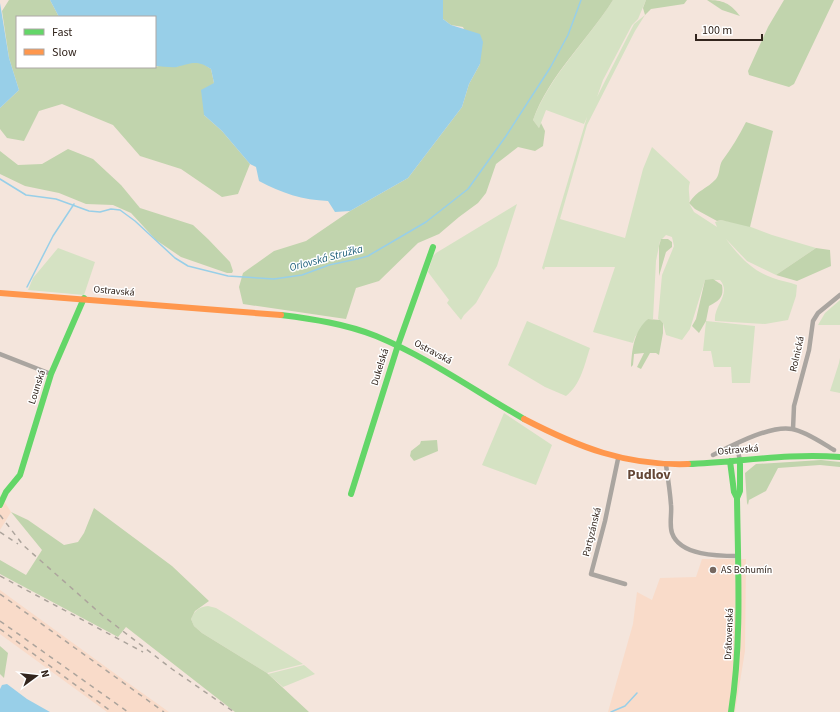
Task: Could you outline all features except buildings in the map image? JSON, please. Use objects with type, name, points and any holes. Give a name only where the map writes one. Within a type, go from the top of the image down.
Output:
[{"type":"main road","name":"Dukelská","points":[[351,494],[398,345],[433,247]]},
{"type":"main road","name":"Ostravská","points":[[0,293],[84,298],[310,318],[344,325],[398,345],[432,362],[545,430],[571,443],[618,459],[666,465],[814,455],[840,457]]},
{"type":"main road","name":"Lounská","points":[[0,505],[6,492],[20,474],[51,374],[84,298]]},
{"type":"main road","name":"Drátovenská","points":[[731,712],[736,679],[740,633],[737,498],[740,490],[740,460]]},
{"type":"main road","name":"Drátovenská","points":[[730,461],[734,492],[737,498]]},
{"type":"street","name":"Rolnická","points":[[792,429],[794,406],[809,350],[813,321],[818,313],[840,295]]},
{"type":"street","points":[[0,354],[51,374]]},
{"type":"street","name":"Ostravská","points":[[713,454],[773,431],[792,429]]},
{"type":"street","points":[[792,429],[834,450]]},
{"type":"street","points":[[736,444],[740,460]]},
{"type":"street","name":"Partyzánská","points":[[618,459],[605,521],[591,574],[625,584]]},
{"type":"street","points":[[666,465],[671,506],[672,531],[675,537],[687,548],[701,554],[708,556],[738,556]]},
{"type":"shaded area","points":[[0,495],[11,512],[0,530]]},
{"type":"shaded area","points":[[702,559],[746,559],[745,651],[735,712],[608,712],[633,624],[637,592],[652,600],[660,578],[696,577]]},
{"type":"shaded area","points":[[0,590],[169,712],[107,712],[0,634]]},
{"type":"green space","points":[[9,0],[50,0],[58,16],[16,16],[16,68],[156,68],[163,65],[176,67],[184,63],[202,63],[211,69],[214,83],[204,115],[222,131],[250,164],[238,194],[222,197],[181,169],[140,156],[113,125],[62,104],[39,111],[24,141],[7,138],[0,129],[0,108],[19,90],[9,58],[2,11]]},
{"type":"green space","points":[[443,0],[613,0],[559,73],[540,104],[533,120],[539,128],[541,123],[545,131],[543,146],[535,151],[518,147],[496,164],[486,193],[478,203],[439,234],[418,243],[379,281],[356,288],[346,319],[243,304],[239,287],[243,273],[274,251],[306,241],[350,211],[408,178],[462,107],[469,84],[480,64],[463,27],[451,25],[443,19]]},
{"type":"green space","points":[[613,0],[646,0],[638,19],[632,25],[603,80],[597,97],[634,24],[645,15],[635,31],[587,125],[560,219],[625,238],[643,169],[652,147],[690,182],[689,203],[694,212],[717,227],[715,222],[721,220],[743,224],[772,235],[816,248],[776,275],[747,261],[726,239],[741,257],[752,267],[765,275],[797,285],[796,296],[788,320],[765,324],[715,321],[715,316],[723,295],[723,285],[720,280],[705,280],[690,329],[682,340],[666,335],[663,323],[658,319],[662,275],[674,246],[672,237],[666,235],[660,241],[656,261],[653,319],[648,319],[635,337],[633,343],[593,332],[615,267],[545,267],[544,270],[542,268],[587,117],[584,124],[546,110],[539,128],[533,120],[540,104],[559,73]]},
{"type":"green space","points":[[646,0],[687,0],[684,4],[651,9],[645,15],[643,8]]},
{"type":"green space","points":[[707,0],[726,3],[740,16],[722,10]]},
{"type":"green space","points":[[784,0],[834,0],[794,84],[789,87],[749,75],[748,71],[768,27]]},
{"type":"green space","points":[[746,122],[773,131],[750,227],[721,220],[717,221],[695,209],[689,203],[695,195],[716,179],[722,161]]},
{"type":"green space","points":[[68,149],[93,159],[121,185],[140,208],[193,225],[230,262],[233,271],[232,273],[227,273],[181,257],[156,240],[131,213],[113,205],[86,204],[59,193],[25,186],[0,174],[0,151],[18,165],[42,164]]},
{"type":"green space","points":[[517,204],[497,266],[476,303],[461,320],[447,303],[449,300],[428,272],[433,256]]},
{"type":"green space","points":[[661,239],[668,239],[672,242],[672,247],[666,252],[659,276],[659,246]]},
{"type":"green space","points":[[58,248],[95,262],[84,295],[28,290],[33,278]]},
{"type":"green space","points":[[816,248],[830,250],[831,266],[797,281],[776,275]]},
{"type":"green space","points":[[713,279],[722,285],[722,295],[716,302],[709,306],[706,321],[699,333],[692,326],[696,319],[705,280]]},
{"type":"green space","points":[[840,300],[840,325],[818,325],[825,313]]},
{"type":"green space","points":[[648,319],[660,320],[663,323],[663,333],[659,355],[656,353],[650,353],[641,369],[637,367],[644,353],[634,354],[633,365],[631,367],[633,347],[637,335],[643,324]]},
{"type":"green space","points":[[527,321],[590,348],[579,380],[566,396],[545,387],[508,365]]},
{"type":"green space","points":[[706,321],[755,326],[750,383],[732,383],[731,367],[714,367],[711,351],[703,351]]},
{"type":"green space","points":[[840,358],[840,393],[830,391]]},
{"type":"green space","points":[[504,413],[552,445],[536,485],[482,465]]},
{"type":"green space","points":[[437,440],[438,451],[414,461],[410,456],[411,451],[420,444],[421,441]]},
{"type":"green space","points":[[821,460],[840,462],[840,467],[820,465],[778,468],[766,491],[749,500],[748,505],[745,473],[756,464]]},
{"type":"green space","points":[[94,508],[172,566],[209,601],[195,611],[191,619],[194,626],[202,633],[267,673],[309,712],[235,712],[126,627],[118,637],[0,574],[0,560],[26,575],[42,550],[11,512],[28,520],[64,545],[78,542],[84,533]]},
{"type":"green space","points":[[208,606],[216,608],[231,617],[303,664],[267,673],[202,633],[194,626],[191,619],[194,613],[202,607]]},
{"type":"green space","points":[[0,646],[8,653],[4,678],[0,674]]},
{"type":"green space","points":[[304,665],[315,674],[283,687],[268,674]]},
{"type":"water","points":[[50,0],[443,0],[443,19],[451,25],[480,34],[483,42],[480,64],[469,84],[462,107],[408,178],[350,211],[335,212],[328,201],[292,195],[259,181],[256,167],[250,164],[222,131],[204,115],[201,90],[214,83],[211,69],[198,63],[177,67],[156,66],[156,16],[58,16]]},
{"type":"water","points":[[0,3],[9,58],[19,90],[0,108]]},
{"type":"water","points":[[7,684],[27,699],[50,712],[0,712],[0,689],[2,685]]},
{"type":"waterway","name":"Orlovská Stružka","points":[[0,179],[26,195],[56,199],[89,211],[100,212],[111,209],[120,210],[135,221],[175,258],[188,266],[228,276],[274,279],[302,275],[329,265],[368,256],[426,222],[468,189],[506,136],[550,68],[568,35],[581,0]]},
{"type":"waterway","points":[[27,287],[53,236],[74,204]]},
{"type":"waterway","points":[[611,712],[625,706],[637,693]]},
{"type":"railway","points":[[0,515],[23,545],[102,615],[172,669],[234,712]]},
{"type":"railway","points":[[0,532],[18,544]]},
{"type":"railway","points":[[0,576],[143,652]]},
{"type":"railway","points":[[0,594],[164,712]]},
{"type":"railway","points":[[0,621],[128,712]]},
{"type":"railway","points":[[0,629],[112,712]]},
{"type":"traffic: fast","points":[[351,494],[398,345],[433,247]]},
{"type":"traffic: fast","points":[[0,505],[6,492],[20,475],[51,374],[84,298]]},
{"type":"traffic: fast","points":[[281,315],[341,325],[376,336],[415,354],[524,419]]},
{"type":"traffic: fast","points":[[688,464],[801,456],[840,457]]},
{"type":"traffic: fast","points":[[731,712],[737,659],[738,632],[737,498],[740,491],[740,460]]},
{"type":"traffic: fast","points":[[730,461],[734,492],[737,498]]},
{"type":"traffic: slow","points":[[0,293],[281,315]]},
{"type":"traffic: slow","points":[[524,419],[564,438],[603,453],[644,462],[688,464]]},
{"type":"place","name":"AS Bohumín","points":[[713,570]]},
{"type":"district","name":"Pudlov","points":[[649,475]]}]
